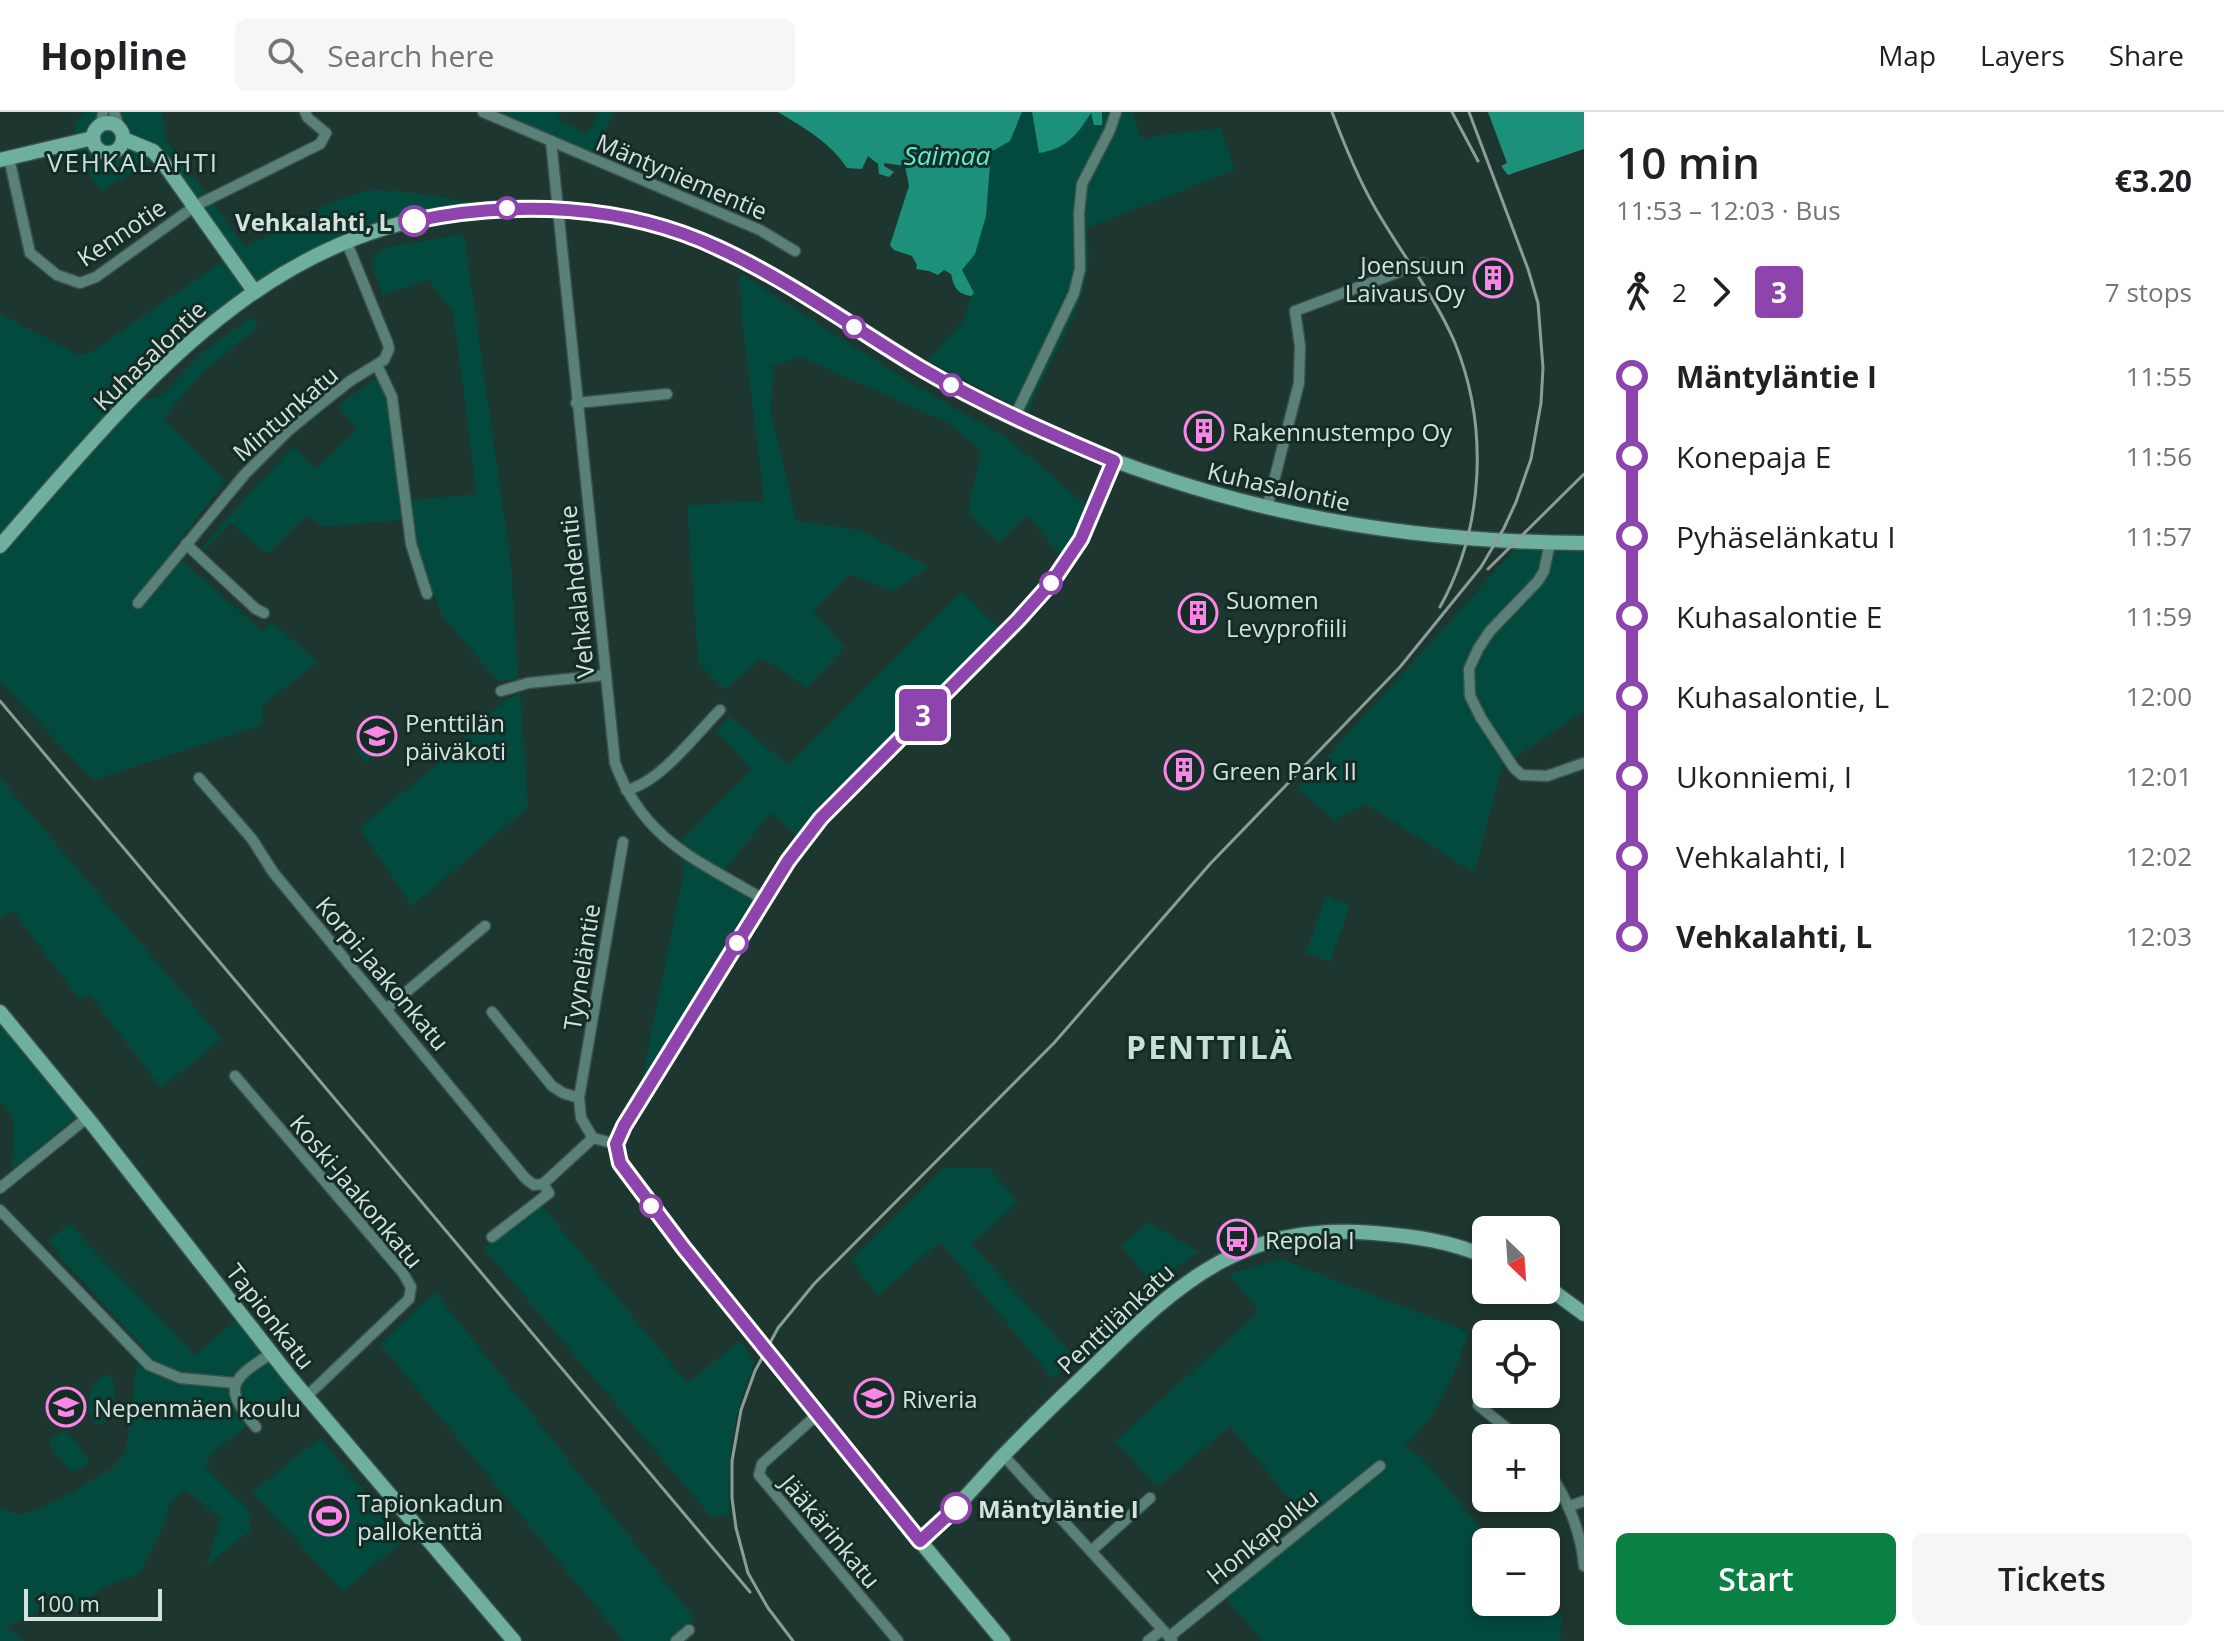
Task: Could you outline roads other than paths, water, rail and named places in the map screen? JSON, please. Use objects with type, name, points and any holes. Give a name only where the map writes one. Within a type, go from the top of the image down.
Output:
[{"type":"street","points":[[195,206],[320,144],[326,133],[305,112]]},
{"type":"street","name":"Mäntyniementie","points":[[483,112],[760,230],[795,251]]},
{"type":"street","points":[[1014,418],[1074,293],[1080,269],[1082,184],[1116,112]]},
{"type":"street","points":[[119,126],[119,149],[108,153],[98,148],[93,138],[102,118],[119,126],[153,151],[254,291]]},
{"type":"street","points":[[5,159],[93,138]]},
{"type":"street","name":"Vehkalahdentie","points":[[551,141],[615,763],[639,812],[664,839],[763,899]]},
{"type":"street","name":"Kennotie","points":[[5,159],[30,253],[57,275],[80,283],[96,277],[195,206]]},
{"type":"street","name":"Kuhasalontie","points":[[0,546],[81,453],[169,360],[215,319],[254,291],[296,265],[347,243],[414,221],[500,208],[618,217],[714,246],[746,261],[944,381],[1014,418],[1114,461],[1198,490],[1372,530],[1419,536],[1584,543]]},
{"type":"street","points":[[347,243],[388,344],[388,354],[377,365],[392,397],[411,544],[427,594]]},
{"type":"street","points":[[1267,508],[1299,383],[1300,346],[1295,311],[1423,263]]},
{"type":"street","name":"Mintunkatu","points":[[138,603],[222,499],[273,445],[340,389],[377,365]]},
{"type":"street","points":[[576,403],[667,394]]},
{"type":"street","points":[[1002,1641],[683,1247],[620,1163],[616,1144],[624,1126],[763,899],[821,818],[1052,582],[1081,539],[1114,461]]},
{"type":"street","points":[[1550,543],[1544,571],[1538,581],[1505,614],[1478,649],[1469,669],[1470,696],[1481,718],[1514,768],[1522,775],[1547,776],[1584,763]]},
{"type":"street","points":[[186,544],[264,613]]},
{"type":"street","points":[[501,691],[528,683],[606,675]]},
{"type":"street","points":[[626,790],[639,787],[660,771],[720,710]]},
{"type":"street","name":"Korpi-Jaakonkatu","points":[[199,778],[252,839],[273,872],[525,1178],[534,1185],[543,1184]]},
{"type":"street","name":"Tyyneläntie","points":[[579,1098],[623,842]]},
{"type":"street","points":[[386,1009],[485,926]]},
{"type":"street","name":"Tapionkatu","points":[[0,1012],[88,1117],[306,1397],[514,1641]]},
{"type":"street","points":[[492,1012],[552,1086],[579,1098],[581,1118],[593,1138],[616,1144]]},
{"type":"street","name":"Koski-Jaakonkatu","points":[[235,1076],[403,1273],[411,1287],[409,1299],[306,1397]]},
{"type":"street","points":[[0,1188],[88,1117]]},
{"type":"street","points":[[492,1237],[549,1193],[543,1184],[593,1138]]},
{"type":"street","points":[[0,1210],[149,1365],[180,1378],[235,1383]]},
{"type":"street","name":"Penttilänkatu","points":[[920,1541],[1160,1302],[1195,1275],[1236,1253],[1299,1235],[1362,1232],[1429,1240],[1472,1253]]},
{"type":"street","points":[[1560,1296],[1584,1314]]},
{"type":"street","points":[[256,1427],[236,1401],[233,1391],[235,1383],[272,1353]]},
{"type":"street","points":[[1482,1408],[1502,1424]]},
{"type":"street","name":"Jääkärinkatu","points":[[818,1414],[762,1464],[759,1475],[898,1641]]},
{"type":"street","points":[[1003,1455],[1168,1636]]},
{"type":"street","name":"Honkapolku","points":[[1148,1641],[1168,1636],[1380,1466]]},
{"type":"street","points":[[1560,1493],[1582,1547],[1584,1566]]},
{"type":"street","points":[[1091,1551],[1150,1498]]},
{"type":"street","points":[[1568,1507],[1584,1501]]},
{"type":"street","points":[[676,1641],[689,1630]]},
{"type":"water","name":"Saimaa","points":[[778,112],[1022,112],[1010,141],[991,152],[986,216],[975,254],[962,270],[974,293],[971,296],[959,292],[951,274],[944,270],[938,275],[916,269],[912,256],[894,250],[890,245],[909,186],[905,166],[884,163],[894,172],[889,177],[879,174],[878,164],[868,156],[862,169],[847,168],[825,143]]},
{"type":"water","name":"Saimaa","points":[[1032,112],[1102,112],[1102,125],[1094,125],[1091,113],[1070,140],[1039,153]]},
{"type":"water","points":[[1488,112],[1584,112],[1584,149],[1508,175],[1501,166],[1507,163]]},
{"type":"railway","points":[[1332,112],[1362,183],[1437,307],[1455,343],[1466,375],[1477,443],[1477,477],[1466,544],[1440,607]]},
{"type":"railway","points":[[1452,112],[1478,161]]},
{"type":"railway","points":[[793,1641],[768,1608],[748,1573],[732,1498],[732,1461],[741,1410],[755,1371],[778,1328],[814,1284],[1054,1043],[1210,864],[1400,667],[1481,567],[1516,502],[1531,459],[1541,403],[1543,368],[1538,303],[1469,112]]},
{"type":"railway","points":[[1488,569],[1584,474]]},
{"type":"railway","points":[[0,701],[750,1592]]},
{"type":"place","name":"Vehkalahti, L","points":[[414,221]]},
{"type":"place","name":"Joensuun Laivaus Oy","points":[[1493,278]]},
{"type":"place","name":"Rakennustempo Oy","points":[[1204,431]]},
{"type":"place","name":"Suomen Levyprofiili","points":[[1198,613]]},
{"type":"place","name":"Penttilän päiväkoti","points":[[377,736]]},
{"type":"place","name":"Green Park II","points":[[1184,770]]},
{"type":"place","name":"Repola I","points":[[1237,1239]]},
{"type":"place","name":"Riveria","points":[[874,1398]]},
{"type":"place","name":"Nepenmäen koulu","points":[[66,1407]]},
{"type":"place","name":"Mäntyläntie I","points":[[956,1508]]},
{"type":"place","name":"Tapionkadun pallokenttä","points":[[329,1516]]},
{"type":"district","name":"VEHKALAHTI","points":[[133,162]]},
{"type":"district","name":"PENTTILÄ","points":[[1210,1046]]}]
